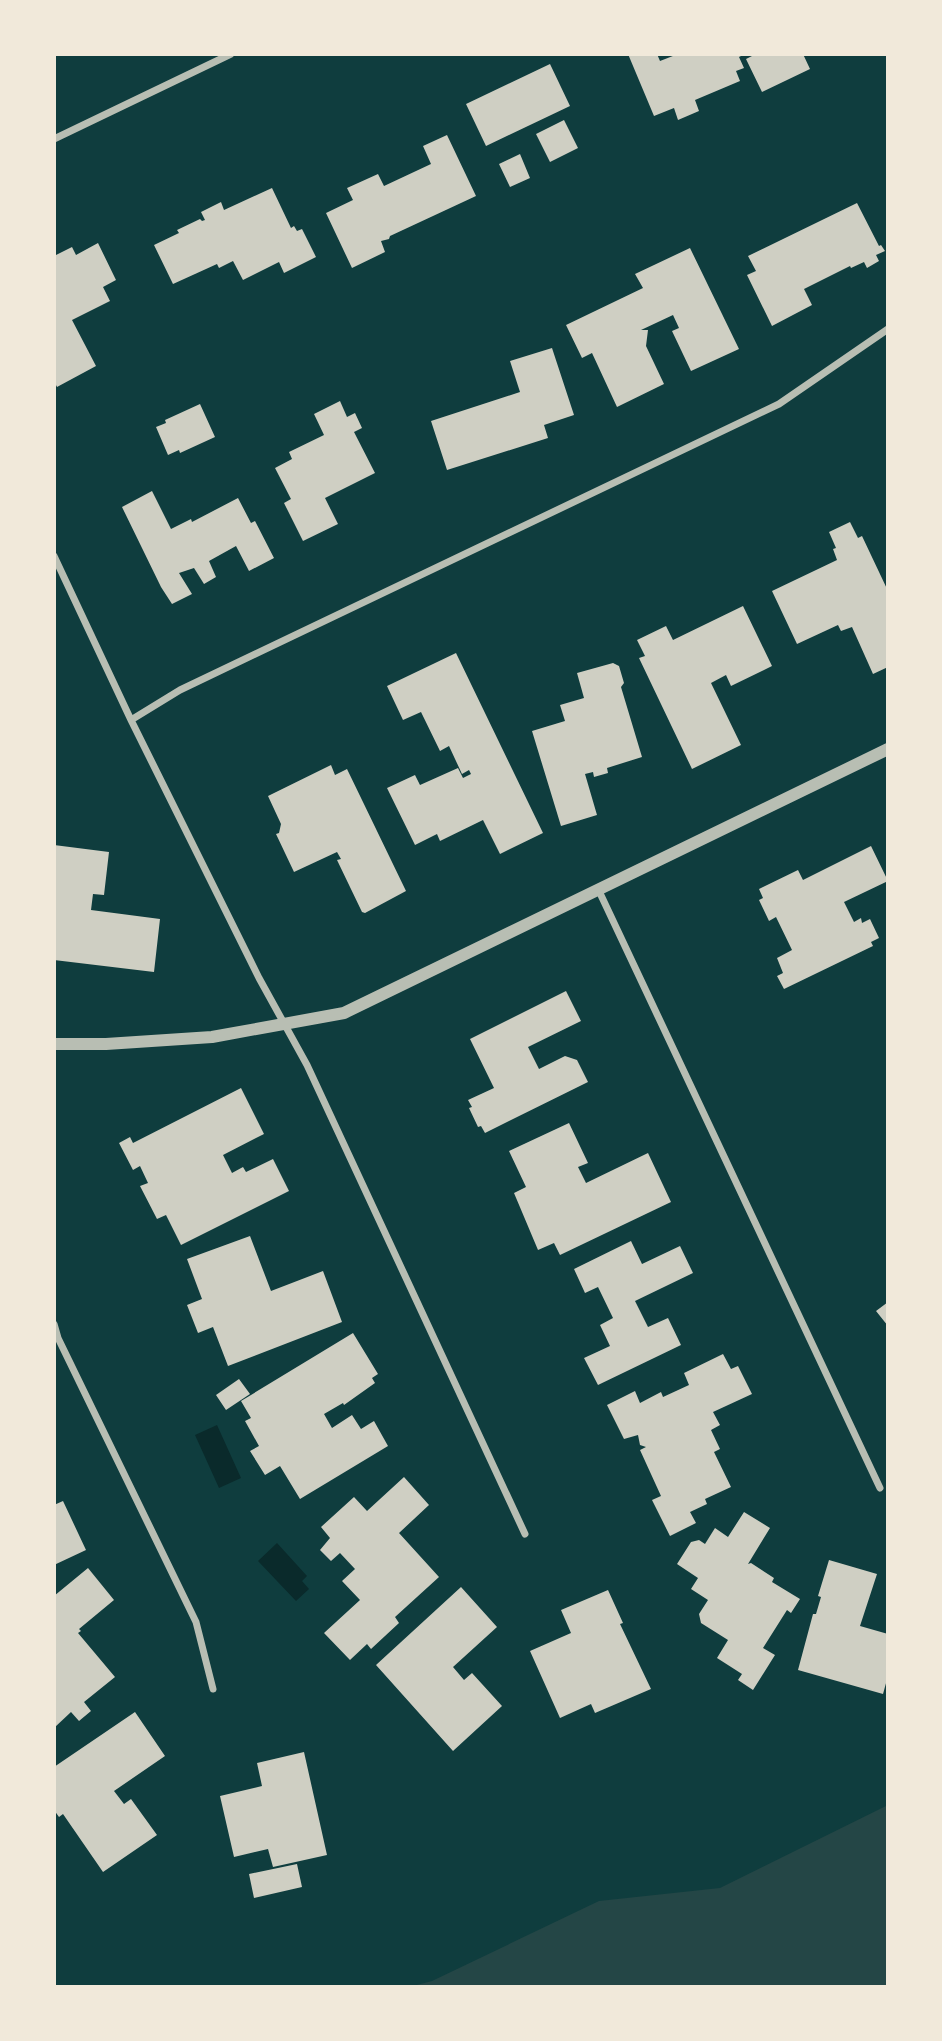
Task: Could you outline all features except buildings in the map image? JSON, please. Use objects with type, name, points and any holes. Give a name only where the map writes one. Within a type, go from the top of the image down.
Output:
[{"type":"street","points":[[54,139],[231,54]]},
{"type":"street","points":[[131,720],[180,690],[779,404],[888,329]]},
{"type":"street","points":[[54,556],[131,720],[283,1024],[307,1065],[525,1534]]},
{"type":"street","points":[[54,1044],[106,1044],[212,1037],[344,1013],[888,749]]},
{"type":"street","points":[[599,891],[880,1488]]},
{"type":"street","points":[[54,1324],[58,1338],[196,1622],[213,1689]]},
{"type":"shaded area","points":[[217,1425],[241,1478],[219,1488],[195,1435]]},
{"type":"shaded area","points":[[277,1543],[307,1576],[302,1581],[309,1589],[296,1601],[258,1561]]},
{"type":"shaded area","points":[[888,1805],[888,1987],[409,1987],[432,1981],[599,1901],[720,1888]]}]
